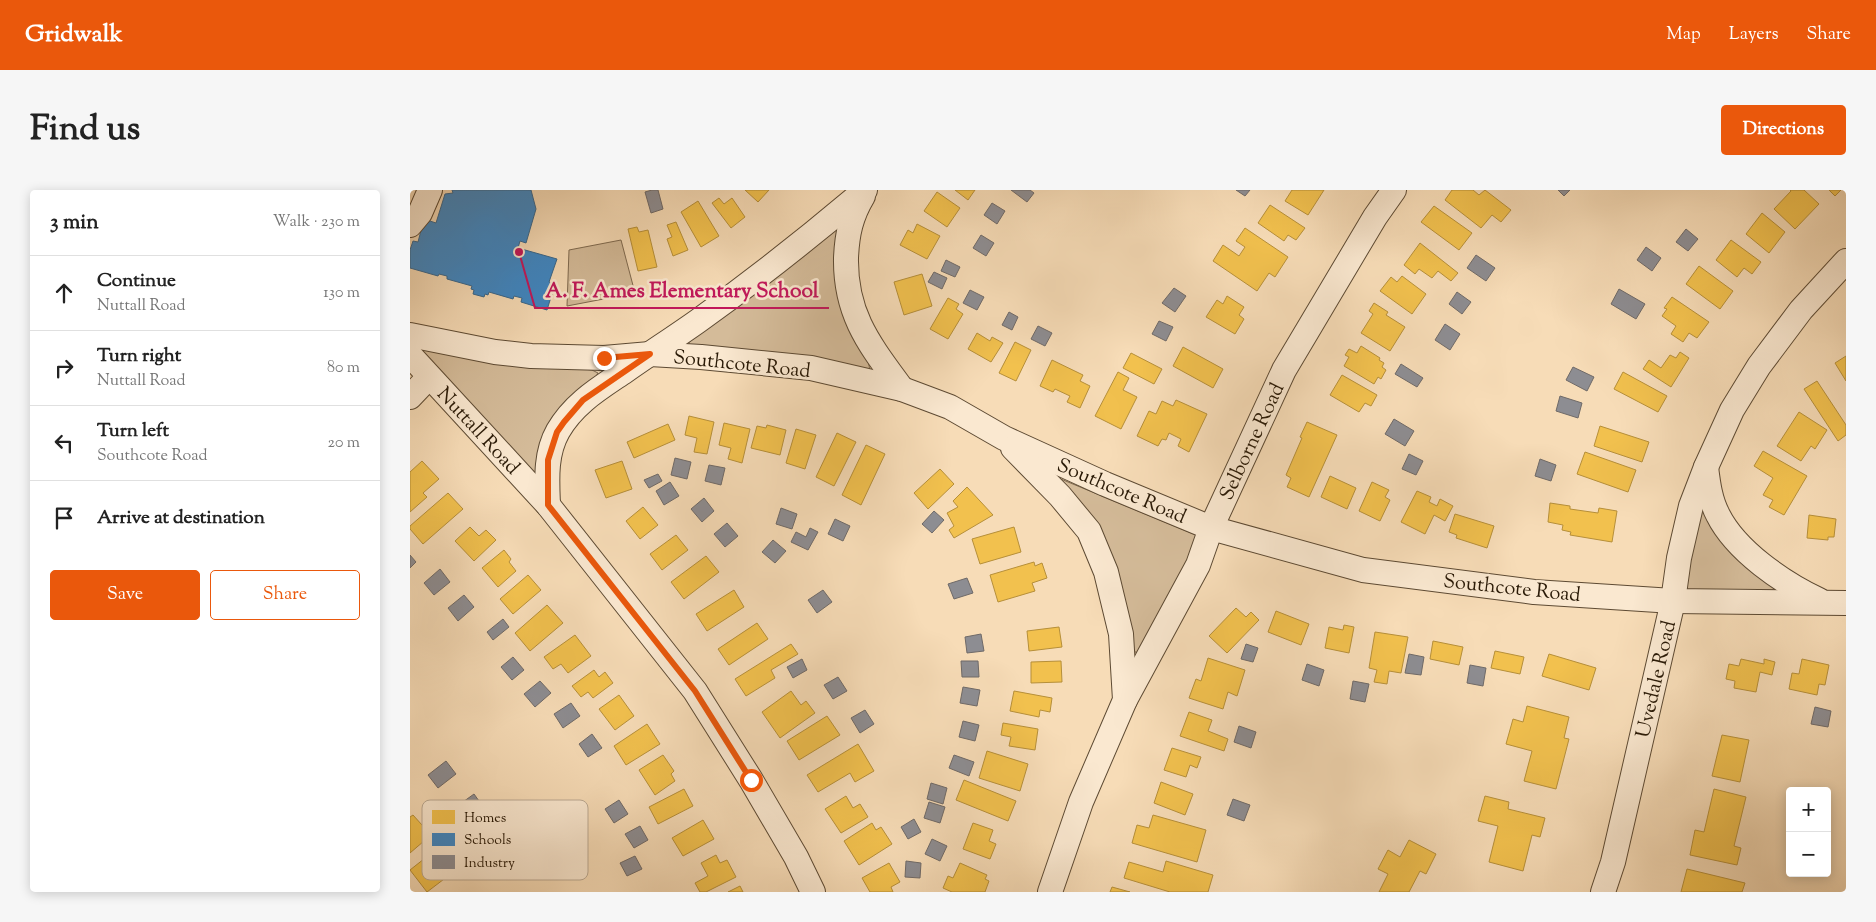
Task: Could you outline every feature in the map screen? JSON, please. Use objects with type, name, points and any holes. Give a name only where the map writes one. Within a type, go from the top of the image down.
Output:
[{"type":"street","points":[[410,226],[420,214],[430,190]]},
{"type":"street","points":[[866,190],[854,210],[850,223],[846,257],[848,290],[852,308],[870,346],[902,389]]},
{"type":"street","name":"Nuttall Road","points":[[548,505],[548,460],[557,432],[583,400],[712,311],[798,246],[866,190]]},
{"type":"street","name":"Selborne Road","points":[[1050,892],[1081,802],[1125,700],[1198,565],[1211,528],[1284,370],[1375,217],[1394,190]]},
{"type":"street","name":"Uvedale Road","points":[[1603,892],[1613,862],[1673,601],[1691,506],[1706,467],[1732,410],[1758,366],[1801,310],[1846,261]]},
{"type":"street","name":"Southcote Road","points":[[410,335],[495,352],[530,356],[604,358],[650,354],[811,368],[902,389],[950,407],[1004,438],[1105,484],[1211,528],[1363,570],[1534,592],[1673,601],[1835,603]]},
{"type":"street","name":"Nuttall Road","points":[[410,355],[548,505],[695,691],[751,780],[796,857],[813,892]]},
{"type":"street","points":[[410,397],[430,377]]},
{"type":"street","name":"Selborne Road","points":[[1004,438],[1060,496],[1089,531],[1106,572],[1121,634],[1125,700]]},
{"type":"street","points":[[1706,467],[1710,491],[1718,515],[1731,534],[1776,576],[1793,588],[1835,603]]},
{"type":"shaded area","points":[[838,228],[870,370],[689,345],[689,342]]},
{"type":"shaded area","points":[[621,240],[635,293],[567,306],[569,250]]},
{"type":"shaded area","points":[[421,348],[592,370],[598,373],[536,476],[420,350]]},
{"type":"shaded area","points":[[1056,477],[1196,535],[1198,541],[1139,653],[1135,652]]},
{"type":"shaded area","points":[[1702,497],[1780,590],[1685,591],[1683,588]]},
{"type":"building: Homes","points":[[745,190],[769,190],[758,202]]},
{"type":"building: Homes","points":[[955,190],[975,190],[968,200]]},
{"type":"building: Homes","points":[[1292,190],[1324,190],[1308,215],[1285,201]]},
{"type":"building: Homes","points":[[1452,190],[1473,190],[1479,195],[1485,190],[1511,210],[1501,222],[1492,215],[1481,228],[1445,200]]},
{"type":"building: Homes","points":[[1790,190],[1804,190],[1819,204],[1795,229],[1774,209]]},
{"type":"building: Homes","points":[[1829,190],[1841,190],[1835,196]]},
{"type":"building: Homes","points":[[937,192],[960,208],[947,227],[924,211]]},
{"type":"building: Homes","points":[[719,198],[724,204],[732,198],[745,217],[731,228],[712,203]]},
{"type":"building: Homes","points":[[698,201],[719,236],[701,247],[681,212]]},
{"type":"building: Homes","points":[[1270,205],[1305,228],[1296,240],[1288,235],[1284,241],[1258,223]]},
{"type":"building: Homes","points":[[1434,206],[1472,233],[1459,250],[1421,222]]},
{"type":"building: Homes","points":[[1762,213],[1785,232],[1769,253],[1746,234]]},
{"type":"building: Homes","points":[[676,222],[688,250],[673,256],[667,239],[672,237],[667,225]]},
{"type":"building: Homes","points":[[917,224],[940,236],[927,259],[900,245],[908,230],[913,233]]},
{"type":"building: Homes","points":[[637,227],[639,232],[648,230],[657,267],[638,271],[628,229]]},
{"type":"building: Homes","points":[[1245,228],[1288,257],[1275,277],[1269,273],[1257,291],[1213,261],[1223,245],[1239,256],[1245,247],[1236,241]]},
{"type":"building: Homes","points":[[1731,240],[1761,262],[1752,274],[1744,268],[1737,277],[1716,260]]},
{"type":"building: Homes","points":[[1420,243],[1458,273],[1451,281],[1438,271],[1432,278],[1419,269],[1415,274],[1404,265]]},
{"type":"building: Homes","points":[[1699,266],[1733,291],[1720,309],[1686,284]]},
{"type":"building: Homes","points":[[922,274],[932,306],[904,315],[894,282]]},
{"type":"building: Homes","points":[[1402,276],[1426,294],[1412,314],[1380,291],[1391,277],[1397,282]]},
{"type":"building: Homes","points":[[1227,296],[1244,307],[1239,315],[1244,319],[1235,334],[1206,317],[1217,300],[1223,304]]},
{"type":"building: Homes","points":[[1672,297],[1709,322],[1697,338],[1689,333],[1683,342],[1671,334],[1676,326],[1662,316],[1667,309],[1664,308]]},
{"type":"building: Homes","points":[[948,298],[959,304],[956,309],[963,314],[948,339],[930,329]]},
{"type":"building: Homes","points":[[1374,303],[1388,312],[1386,315],[1405,327],[1390,351],[1361,333],[1373,314],[1369,311]]},
{"type":"building: Homes","points":[[977,333],[990,341],[992,337],[1003,343],[991,362],[968,349]]},
{"type":"building: Homes","points":[[1015,342],[1031,350],[1016,381],[999,373]]},
{"type":"building: Homes","points":[[1361,346],[1380,358],[1379,360],[1384,363],[1382,367],[1386,370],[1381,379],[1378,377],[1374,384],[1344,366],[1349,357],[1345,355],[1349,349],[1357,353]]},
{"type":"building: Homes","points":[[1183,347],[1223,369],[1213,388],[1173,366]]},
{"type":"building: Homes","points":[[1680,352],[1689,358],[1671,387],[1643,369],[1649,360],[1661,368],[1670,355],[1676,358]]},
{"type":"building: Homes","points":[[1131,353],[1162,369],[1154,384],[1123,368]]},
{"type":"building: Homes","points":[[1846,356],[1846,381],[1835,363]]},
{"type":"building: Homes","points":[[1052,360],[1083,375],[1080,381],[1090,386],[1080,408],[1067,402],[1070,396],[1055,389],[1053,392],[1040,386]]},
{"type":"building: Homes","points":[[1118,372],[1129,378],[1123,390],[1137,397],[1121,429],[1095,416]]},
{"type":"building: Homes","points":[[1623,372],[1667,396],[1658,412],[1614,389]]},
{"type":"building: Homes","points":[[1342,375],[1377,395],[1371,406],[1365,403],[1359,412],[1330,395]]},
{"type":"building: Homes","points":[[1817,381],[1846,425],[1846,435],[1838,441],[1804,389]]},
{"type":"building: Homes","points":[[1176,400],[1207,414],[1189,452],[1178,446],[1181,439],[1169,433],[1166,440],[1162,439],[1158,446],[1137,436],[1149,411],[1156,414],[1162,401],[1173,406]]},
{"type":"building: Homes","points":[[1799,412],[1827,430],[1815,449],[1811,446],[1801,461],[1777,446]]},
{"type":"building: Homes","points":[[689,416],[714,422],[707,454],[694,452],[697,438],[685,435]]},
{"type":"building: Homes","points":[[1307,422],[1337,435],[1309,497],[1287,487],[1291,478],[1286,475]]},
{"type":"building: Homes","points":[[724,423],[750,429],[742,463],[728,459],[731,448],[719,445]]},
{"type":"building: Homes","points":[[668,424],[675,440],[634,458],[627,442]]},
{"type":"building: Homes","points":[[767,425],[786,430],[780,455],[751,448],[757,426],[766,428]]},
{"type":"building: Homes","points":[[1600,426],[1649,442],[1642,462],[1594,446]]},
{"type":"building: Homes","points":[[796,429],[816,435],[805,469],[786,463]]},
{"type":"building: Homes","points":[[837,433],[856,442],[834,486],[816,477]]},
{"type":"building: Homes","points":[[866,445],[885,454],[861,505],[842,495]]},
{"type":"building: Homes","points":[[1763,451],[1807,476],[1784,515],[1769,507],[1773,500],[1763,495],[1773,478],[1754,466]]},
{"type":"building: Homes","points":[[1585,452],[1636,470],[1628,492],[1577,474]]},
{"type":"building: Homes","points":[[422,461],[439,479],[423,493],[427,497],[410,512],[410,472]]},
{"type":"building: Homes","points":[[622,461],[632,489],[606,498],[595,470]]},
{"type":"building: Homes","points":[[940,469],[954,484],[928,509],[914,493]]},
{"type":"building: Homes","points":[[1330,476],[1356,488],[1347,509],[1321,497]]},
{"type":"building: Homes","points":[[1372,482],[1389,490],[1385,497],[1390,500],[1380,521],[1359,511]]},
{"type":"building: Homes","points":[[967,487],[993,515],[954,538],[949,530],[954,526],[947,513],[958,507],[953,501]]},
{"type":"building: Homes","points":[[1417,491],[1431,497],[1429,502],[1437,506],[1440,499],[1453,506],[1445,521],[1434,515],[1425,534],[1401,522]]},
{"type":"building: Homes","points":[[448,493],[463,509],[423,544],[410,529],[410,526]]},
{"type":"building: Homes","points":[[1550,503],[1570,506],[1570,509],[1598,513],[1599,508],[1617,511],[1612,542],[1570,535],[1571,532],[1562,530],[1563,525],[1548,522]]},
{"type":"building: Homes","points":[[643,507],[658,525],[640,539],[626,521]]},
{"type":"building: Homes","points":[[1455,514],[1494,526],[1487,548],[1456,538],[1457,535],[1449,532]]},
{"type":"building: Homes","points":[[1809,515],[1836,519],[1834,537],[1828,537],[1828,540],[1807,538]]},
{"type":"building: Homes","points":[[470,527],[479,536],[486,530],[496,540],[474,561],[455,541]]},
{"type":"building: Homes","points":[[1014,527],[1021,552],[980,564],[972,539]]},
{"type":"building: Homes","points":[[676,535],[688,550],[662,570],[650,554]]},
{"type":"building: Homes","points":[[504,550],[511,559],[509,562],[516,571],[498,587],[482,568]]},
{"type":"building: Homes","points":[[706,556],[719,572],[684,599],[671,582]]},
{"type":"building: Homes","points":[[1034,562],[1035,566],[1042,563],[1047,578],[1032,583],[1035,591],[998,602],[990,575]]},
{"type":"building: Homes","points":[[528,575],[541,590],[513,614],[500,599]]},
{"type":"building: Homes","points":[[734,590],[744,607],[707,631],[696,614]]},
{"type":"building: Homes","points":[[547,605],[563,623],[530,651],[515,633]]},
{"type":"building: Homes","points":[[1236,608],[1246,617],[1251,612],[1259,620],[1227,653],[1209,636]]},
{"type":"building: Homes","points":[[1276,611],[1309,624],[1301,645],[1268,632]]},
{"type":"building: Homes","points":[[757,623],[768,639],[729,665],[718,649]]},
{"type":"building: Homes","points":[[1344,625],[1354,627],[1349,653],[1325,648],[1329,627],[1343,630]]},
{"type":"building: Homes","points":[[1059,627],[1062,647],[1029,651],[1027,631]]},
{"type":"building: Homes","points":[[1375,632],[1408,637],[1401,673],[1389,671],[1387,684],[1374,682],[1377,670],[1369,668]]},
{"type":"building: Homes","points":[[575,635],[591,656],[568,673],[561,664],[553,669],[544,657]]},
{"type":"building: Homes","points":[[1433,641],[1463,647],[1459,665],[1430,659]]},
{"type":"building: Homes","points":[[791,644],[798,654],[771,670],[775,678],[746,696],[735,679]]},
{"type":"building: Homes","points":[[1495,651],[1524,657],[1520,674],[1491,668]]},
{"type":"building: Homes","points":[[1549,654],[1596,668],[1589,690],[1542,676]]},
{"type":"building: Homes","points":[[1208,658],[1245,670],[1237,696],[1228,692],[1223,709],[1189,698],[1196,679],[1201,681]]},
{"type":"building: Homes","points":[[1741,659],[1764,664],[1764,659],[1775,662],[1772,675],[1760,672],[1756,692],[1734,688],[1735,681],[1726,679],[1729,664],[1739,666]]},
{"type":"building: Homes","points":[[1802,659],[1829,665],[1825,685],[1819,684],[1817,695],[1789,689],[1792,673],[1799,674]]},
{"type":"building: Homes","points":[[1061,661],[1062,682],[1031,683],[1031,662]]},
{"type":"building: Homes","points":[[594,670],[599,677],[605,672],[613,683],[593,698],[588,692],[581,697],[572,686]]},
{"type":"building: Homes","points":[[791,691],[801,705],[806,701],[815,713],[780,738],[762,712]]},
{"type":"building: Homes","points":[[1014,691],[1052,698],[1050,712],[1040,710],[1039,717],[1010,711]]},
{"type":"building: Homes","points":[[619,695],[634,716],[615,730],[599,709]]},
{"type":"building: Homes","points":[[1527,706],[1569,717],[1564,738],[1569,739],[1556,789],[1524,781],[1532,751],[1506,744],[1513,719],[1523,722]]},
{"type":"building: Homes","points":[[1189,712],[1212,720],[1208,731],[1228,739],[1224,751],[1180,736]]},
{"type":"building: Homes","points":[[827,716],[840,735],[799,760],[787,741]]},
{"type":"building: Homes","points":[[1003,723],[1038,729],[1035,750],[1009,746],[1011,737],[1001,735]]},
{"type":"building: Homes","points":[[647,724],[660,744],[626,765],[614,746]]},
{"type":"building: Homes","points":[[1722,735],[1749,740],[1740,782],[1712,776]]},
{"type":"building: Homes","points":[[858,744],[874,771],[855,782],[850,773],[818,792],[807,775]]},
{"type":"building: Homes","points":[[1172,748],[1201,757],[1197,768],[1190,765],[1186,777],[1164,770]]},
{"type":"building: Homes","points":[[987,751],[1028,764],[1020,791],[979,778]]},
{"type":"building: Homes","points":[[663,755],[674,771],[671,774],[675,781],[655,795],[639,770]]},
{"type":"building: Homes","points":[[964,780],[1016,801],[1008,821],[956,800]]},
{"type":"building: Homes","points":[[1161,782],[1193,794],[1185,815],[1154,803]]},
{"type":"building: Homes","points":[[684,789],[693,806],[658,824],[649,807]]},
{"type":"building: Homes","points":[[1714,789],[1746,797],[1734,846],[1741,848],[1737,865],[1690,855],[1695,830],[1704,832]]},
{"type":"building: Homes","points":[[846,796],[853,808],[860,804],[868,817],[841,833],[825,809]]},
{"type":"building: Homes","points":[[1485,796],[1509,802],[1508,809],[1545,818],[1540,837],[1532,835],[1523,871],[1489,862],[1498,826],[1478,821]]},
{"type":"building: Homes","points":[[413,815],[422,825],[422,843],[410,853],[410,817]]},
{"type":"building: Homes","points":[[1153,815],[1206,830],[1197,862],[1132,843],[1137,825],[1149,828]]},
{"type":"building: Homes","points":[[703,820],[714,839],[683,856],[672,838]]},
{"type":"building: Homes","points":[[872,823],[876,830],[881,827],[892,844],[859,865],[844,841]]},
{"type":"building: Homes","points":[[973,823],[993,830],[989,841],[996,844],[990,859],[963,849]]},
{"type":"building: Homes","points":[[1409,840],[1436,854],[1426,874],[1420,871],[1409,892],[1379,892],[1388,874],[1378,869],[1388,850],[1400,857]]},
{"type":"building: Homes","points":[[716,855],[720,863],[727,860],[736,877],[706,892],[700,892],[695,883],[708,876],[701,863]]},
{"type":"building: Homes","points":[[422,860],[422,880],[443,880],[427,892],[410,870]]},
{"type":"building: Homes","points":[[1166,861],[1213,875],[1208,892],[1170,892],[1124,878],[1129,862],[1163,872]]},
{"type":"building: Homes","points":[[889,863],[900,882],[891,887],[893,892],[870,892],[862,878]]},
{"type":"building: Homes","points":[[960,863],[987,875],[985,879],[989,881],[985,892],[952,892],[943,888],[948,876],[953,878]]},
{"type":"building: Homes","points":[[1687,869],[1745,883],[1742,892],[1681,892]]},
{"type":"building: Homes","points":[[740,886],[743,892],[728,892]]},
{"type":"building: Homes","points":[[1112,887],[1130,892],[1110,892]]},
{"type":"building: Schools","points":[[452,190],[531,190],[536,209],[526,243],[520,241],[518,248],[557,259],[549,282],[555,284],[547,310],[521,302],[522,298],[514,296],[513,299],[489,292],[484,297],[473,294],[472,286],[447,279],[447,276],[439,274],[438,276],[410,268],[410,250],[413,241],[418,242],[424,219],[436,223],[445,194],[453,193]]},
{"type":"building: Industry","points":[[658,190],[663,209],[651,213],[645,192]]},
{"type":"building: Industry","points":[[1011,190],[1030,190],[1034,193],[1027,202]]},
{"type":"building: Industry","points":[[1236,190],[1250,190],[1245,196]]},
{"type":"building: Industry","points":[[1558,190],[1570,190],[1564,196]]},
{"type":"building: Industry","points":[[992,203],[1005,211],[997,224],[984,215]]},
{"type":"building: Industry","points":[[1686,229],[1698,239],[1688,251],[1676,242]]},
{"type":"building: Industry","points":[[981,235],[994,243],[986,256],[973,248]]},
{"type":"building: Industry","points":[[1646,247],[1661,258],[1652,271],[1637,260]]},
{"type":"building: Industry","points":[[1476,255],[1495,268],[1486,281],[1467,268]]},
{"type":"building: Industry","points":[[946,260],[960,267],[955,277],[941,271]]},
{"type":"building: Industry","points":[[934,272],[947,278],[942,289],[928,282]]},
{"type":"building: Industry","points":[[1174,288],[1186,296],[1175,312],[1162,303]]},
{"type":"building: Industry","points":[[1619,289],[1645,304],[1636,319],[1611,304]]},
{"type":"building: Industry","points":[[970,290],[984,297],[977,310],[963,303]]},
{"type":"building: Industry","points":[[1457,292],[1471,302],[1462,314],[1449,304]]},
{"type":"building: Industry","points":[[1009,312],[1018,317],[1012,330],[1002,325]]},
{"type":"building: Industry","points":[[1159,321],[1173,327],[1166,341],[1152,334]]},
{"type":"building: Industry","points":[[1445,324],[1460,334],[1450,350],[1435,340]]},
{"type":"building: Industry","points":[[1038,326],[1052,333],[1045,346],[1031,339]]},
{"type":"building: Industry","points":[[1401,364],[1423,378],[1417,387],[1395,374]]},
{"type":"building: Industry","points":[[1573,367],[1594,377],[1587,391],[1566,380]]},
{"type":"building: Industry","points":[[1560,396],[1582,403],[1578,418],[1556,411]]},
{"type":"building: Industry","points":[[1394,419],[1414,431],[1405,446],[1385,434]]},
{"type":"building: Industry","points":[[1409,454],[1423,461],[1416,475],[1402,469]]},
{"type":"building: Industry","points":[[675,458],[691,462],[687,479],[671,475]]},
{"type":"building: Industry","points":[[1540,459],[1556,465],[1551,481],[1535,476]]},
{"type":"building: Industry","points":[[709,465],[725,468],[721,485],[705,481]]},
{"type":"building: Industry","points":[[658,474],[662,481],[649,488],[644,480]]},
{"type":"building: Industry","points":[[670,482],[679,496],[664,505],[656,491]]},
{"type":"building: Industry","points":[[704,498],[714,511],[702,522],[691,509]]},
{"type":"building: Industry","points":[[781,508],[797,514],[792,529],[776,524]]},
{"type":"building: Industry","points":[[934,511],[944,520],[932,533],[922,524]]},
{"type":"building: Industry","points":[[835,519],[850,526],[843,541],[828,534]]},
{"type":"building: Industry","points":[[727,523],[738,536],[725,547],[714,534]]},
{"type":"building: Industry","points":[[810,528],[818,532],[808,550],[791,542],[796,532],[806,537]]},
{"type":"building: Industry","points":[[773,540],[786,551],[775,563],[762,552]]},
{"type":"building: Industry","points":[[410,555],[416,562],[410,568]]},
{"type":"building: Industry","points":[[440,569],[450,582],[434,595],[424,583]]},
{"type":"building: Industry","points":[[967,578],[973,593],[954,599],[948,584]]},
{"type":"building: Industry","points":[[823,590],[832,602],[817,613],[808,600]]},
{"type":"building: Industry","points":[[464,595],[474,607],[458,621],[448,608]]},
{"type":"building: Industry","points":[[503,619],[509,627],[493,640],[487,632]]},
{"type":"building: Industry","points":[[981,634],[984,651],[967,653],[965,637]]},
{"type":"building: Industry","points":[[1246,644],[1258,648],[1253,662],[1241,659]]},
{"type":"building: Industry","points":[[1409,654],[1424,657],[1421,675],[1405,673]]},
{"type":"building: Industry","points":[[513,657],[524,670],[512,680],[501,667]]},
{"type":"building: Industry","points":[[802,659],[807,670],[793,678],[787,667]]},
{"type":"building: Industry","points":[[961,661],[978,661],[979,677],[962,677]]},
{"type":"building: Industry","points":[[1307,664],[1324,670],[1319,686],[1302,680]]},
{"type":"building: Industry","points":[[1470,665],[1486,668],[1483,686],[1467,683]]},
{"type":"building: Industry","points":[[838,677],[847,691],[833,699],[824,685]]},
{"type":"building: Industry","points":[[540,681],[551,693],[535,707],[524,694]]},
{"type":"building: Industry","points":[[1353,681],[1369,684],[1365,702],[1350,699]]},
{"type":"building: Industry","points":[[963,687],[980,690],[977,706],[960,703]]},
{"type":"building: Industry","points":[[571,703],[580,716],[563,728],[554,714]]},
{"type":"building: Industry","points":[[1815,707],[1831,711],[1828,727],[1811,724]]},
{"type":"building: Industry","points":[[865,710],[874,724],[860,733],[851,718]]},
{"type":"building: Industry","points":[[963,721],[979,725],[975,741],[959,737]]},
{"type":"building: Industry","points":[[1239,726],[1256,732],[1251,748],[1234,742]]},
{"type":"building: Industry","points":[[592,734],[602,748],[588,757],[579,744]]},
{"type":"building: Industry","points":[[954,755],[974,762],[969,776],[949,768]]},
{"type":"building: Industry","points":[[446,761],[456,774],[438,788],[428,775]]},
{"type":"building: Industry","points":[[931,783],[947,788],[943,804],[927,799]]},
{"type":"building: Industry","points":[[474,794],[478,800],[466,800]]},
{"type":"building: Industry","points":[[1233,799],[1250,805],[1244,821],[1227,815]]},
{"type":"building: Industry","points":[[619,800],[628,814],[614,823],[605,809]]},
{"type":"building: Industry","points":[[929,802],[945,807],[940,823],[924,818]]},
{"type":"building: Industry","points":[[914,819],[921,832],[908,839],[901,827]]},
{"type":"building: Industry","points":[[640,826],[648,840],[634,848],[625,834]]},
{"type":"building: Industry","points":[[932,839],[947,846],[940,861],[925,854]]},
{"type":"building: Industry","points":[[635,856],[642,869],[627,876],[620,863]]},
{"type":"building: Industry","points":[[906,861],[921,863],[920,878],[905,877]]},
{"type":"place","name":"A. F. Ames Elementary School","points":[[519,252]]},
{"type":"route","points":[[604,358],[650,354],[583,400],[557,432],[548,460],[548,505],[695,691],[751,780]]}]
